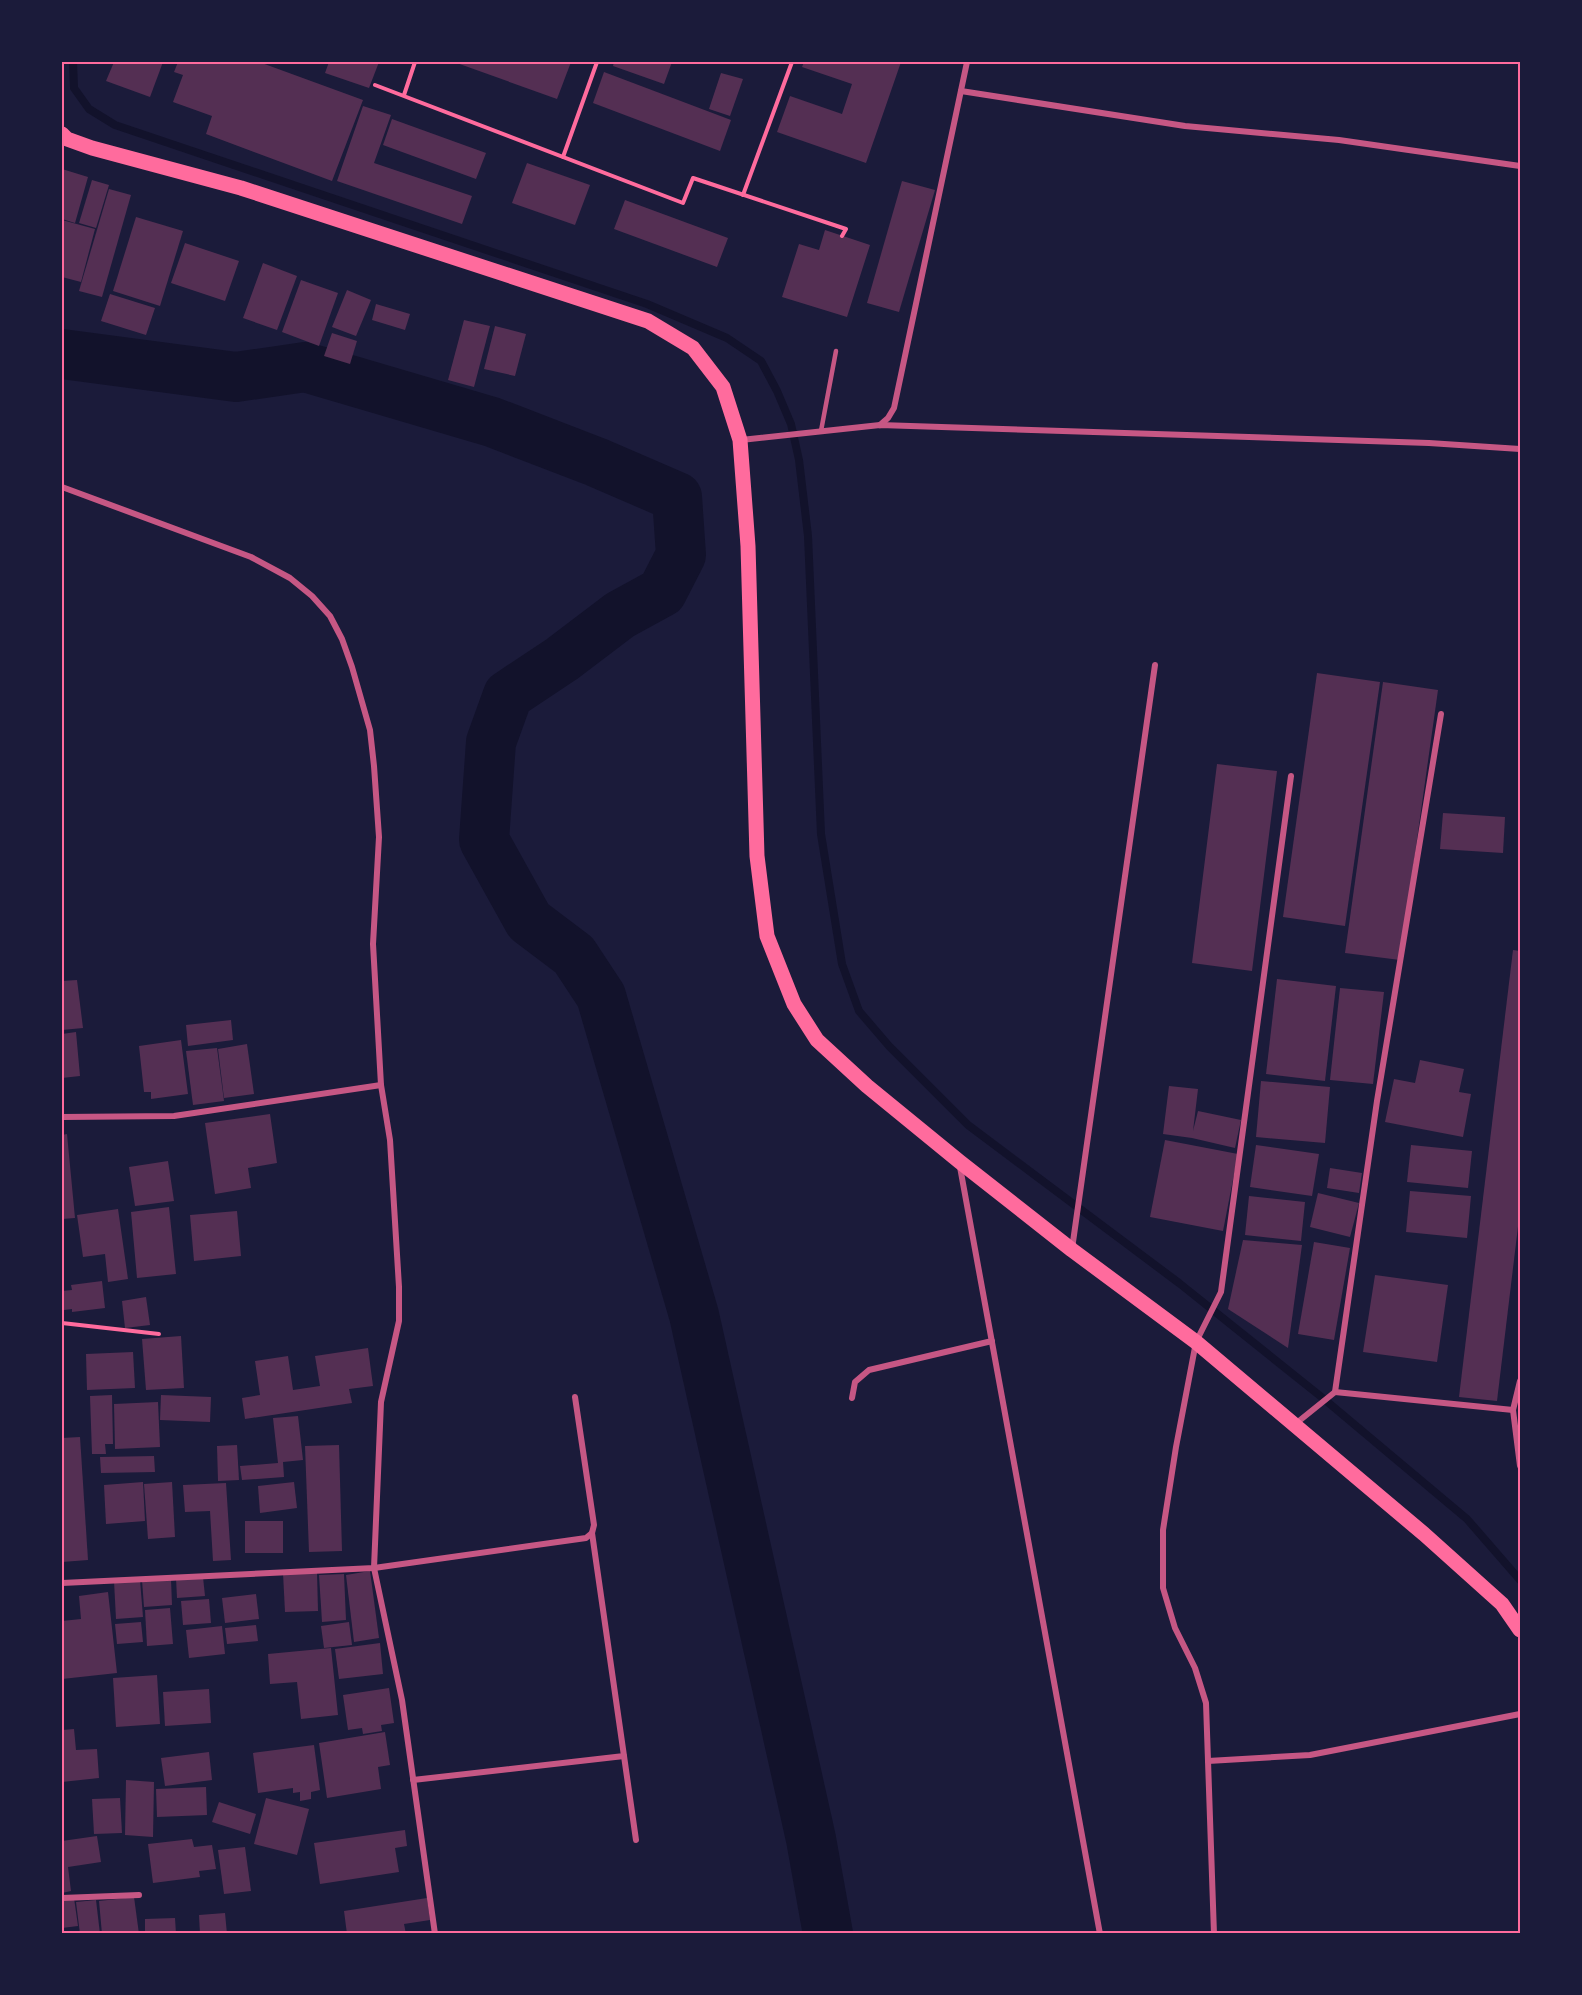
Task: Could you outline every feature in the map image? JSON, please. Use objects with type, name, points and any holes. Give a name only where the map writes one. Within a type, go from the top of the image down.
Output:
[{"type":"main road","points":[[64,136],[92,148],[241,188],[648,321],[693,348],[723,387],[740,440],[748,546],[757,856],[767,936],[794,1004],[818,1040],[867,1086],[1072,1250],[1196,1342],[1424,1534],[1502,1604],[1521,1630]]},
{"type":"street","points":[[880,425],[894,408],[967,62]]},
{"type":"street","points":[[961,91],[1185,126],[1339,140],[1521,166]]},
{"type":"street","points":[[740,440],[880,425],[1429,443],[1521,449]]},
{"type":"street","points":[[62,487],[251,557],[290,578],[312,596],[330,616],[342,639],[352,667],[370,730],[379,837],[373,944],[381,1085],[390,1140],[399,1287],[399,1321],[381,1402],[374,1568],[402,1700],[435,1934]]},
{"type":"street","points":[[1072,1250],[1155,665]]},
{"type":"street","points":[[1294,1426],[1335,1392],[1377,1101],[1441,714]]},
{"type":"street","points":[[1214,1934],[1206,1703],[1195,1668],[1175,1628],[1163,1588],[1163,1530],[1196,1342],[1221,1292],[1291,776]]},
{"type":"street","points":[[62,1117],[174,1116],[381,1085]]},
{"type":"street","points":[[960,1162],[1100,1934]]},
{"type":"street","points":[[852,1398],[855,1382],[869,1370],[992,1341]]},
{"type":"street","points":[[1521,1381],[1514,1410],[1521,1466]]},
{"type":"street","points":[[1335,1392],[1514,1410]]},
{"type":"street","points":[[575,1397],[636,1840]]},
{"type":"street","points":[[62,1583],[374,1568],[581,1539],[592,1533]]},
{"type":"street","points":[[1208,1761],[1310,1755],[1521,1714]]},
{"type":"street","points":[[413,1780],[624,1756]]},
{"type":"street","points":[[62,1898],[139,1895]]},
{"type":"lane","points":[[821,431],[836,351]]},
{"type":"path","points":[[404,95],[415,62]]},
{"type":"path","points":[[563,157],[597,62]]},
{"type":"path","points":[[743,195],[792,62]]},
{"type":"path","points":[[375,85],[683,203],[693,178],[846,229],[842,236]]},
{"type":"path","points":[[62,1323],[159,1334]]},
{"type":"building","points":[[114,62],[163,62],[150,97],[106,81]]},
{"type":"building","points":[[178,62],[259,62],[363,100],[332,181],[206,134],[212,116],[173,102],[183,75],[174,72]]},
{"type":"building","points":[[329,62],[379,62],[369,88],[325,73]]},
{"type":"building","points":[[454,62],[571,62],[557,99]]},
{"type":"building","points":[[614,62],[672,62],[664,84],[613,66]]},
{"type":"building","points":[[804,62],[901,62],[866,163],[777,132],[790,96],[842,114],[852,84],[802,67]]},
{"type":"building","points":[[604,72],[731,120],[720,151],[593,103]]},
{"type":"building","points":[[721,73],[743,79],[730,116],[709,109]]},
{"type":"building","points":[[363,106],[391,115],[374,163],[472,196],[462,224],[337,181]]},
{"type":"building","points":[[392,119],[486,153],[476,179],[383,145]]},
{"type":"building","points":[[527,163],[590,185],[575,225],[512,203]]},
{"type":"building","points":[[62,169],[88,177],[75,223],[62,219]]},
{"type":"building","points":[[92,180],[109,185],[96,228],[79,223]]},
{"type":"building","points":[[902,181],[935,190],[899,312],[867,303]]},
{"type":"building","points":[[109,189],[131,195],[102,297],[79,291]]},
{"type":"building","points":[[625,200],[728,238],[717,267],[614,229]]},
{"type":"building","points":[[136,217],[183,231],[160,306],[113,291]]},
{"type":"building","points":[[62,220],[95,229],[81,282],[62,277]]},
{"type":"building","points":[[825,230],[870,245],[847,317],[782,297],[799,244],[819,250]]},
{"type":"building","points":[[185,243],[239,261],[225,301],[171,283]]},
{"type":"building","points":[[263,263],[297,276],[277,330],[243,318]]},
{"type":"building","points":[[301,280],[338,293],[319,346],[282,332]]},
{"type":"building","points":[[347,290],[371,300],[356,336],[332,327]]},
{"type":"building","points":[[110,294],[155,308],[146,335],[101,321]]},
{"type":"building","points":[[376,304],[410,314],[405,330],[372,320]]},
{"type":"building","points":[[464,320],[490,326],[474,387],[448,380]]},
{"type":"building","points":[[495,326],[526,334],[515,376],[484,369]]},
{"type":"building","points":[[332,333],[357,341],[350,364],[324,356]]},
{"type":"building","points":[[1317,673],[1380,682],[1345,926],[1283,917]]},
{"type":"building","points":[[1383,682],[1438,690],[1400,960],[1345,953]]},
{"type":"building","points":[[1217,764],[1277,771],[1252,971],[1192,963]]},
{"type":"building","points":[[1443,813],[1505,817],[1503,853],[1440,849]]},
{"type":"building","points":[[1513,950],[1520,951],[1520,1210],[1497,1401],[1459,1397]]},
{"type":"building","points":[[1277,979],[1336,986],[1325,1081],[1266,1074]]},
{"type":"building","points":[[77,980],[83,1028],[62,1030],[62,981]]},
{"type":"building","points":[[1340,988],[1384,992],[1373,1084],[1330,1080]]},
{"type":"building","points":[[231,1020],[233,1040],[188,1046],[186,1025]]},
{"type":"building","points":[[76,1032],[80,1076],[62,1078],[62,1034]]},
{"type":"building","points":[[181,1040],[188,1094],[151,1099],[151,1092],[144,1092],[139,1046]]},
{"type":"building","points":[[247,1044],[254,1094],[224,1098],[218,1049]]},
{"type":"building","points":[[217,1048],[224,1101],[193,1105],[186,1051]]},
{"type":"building","points":[[1420,1060],[1464,1069],[1459,1092],[1471,1094],[1463,1137],[1385,1122],[1394,1079],[1415,1083]]},
{"type":"building","points":[[1261,1081],[1330,1087],[1325,1143],[1256,1137]]},
{"type":"building","points":[[1169,1086],[1198,1089],[1193,1131],[1198,1111],[1241,1120],[1235,1148],[1163,1134]]},
{"type":"building","points":[[270,1114],[277,1163],[248,1168],[251,1188],[215,1194],[205,1123]]},
{"type":"building","points":[[67,1134],[75,1218],[62,1219],[62,1135]]},
{"type":"building","points":[[1165,1140],[1238,1154],[1223,1231],[1150,1217]]},
{"type":"building","points":[[1256,1145],[1319,1154],[1312,1196],[1250,1187]]},
{"type":"building","points":[[1411,1145],[1472,1151],[1468,1188],[1407,1182]]},
{"type":"building","points":[[168,1161],[174,1201],[135,1206],[129,1167]]},
{"type":"building","points":[[1330,1168],[1362,1173],[1359,1193],[1327,1188]]},
{"type":"building","points":[[1410,1191],[1471,1196],[1467,1238],[1406,1232]]},
{"type":"building","points":[[1318,1193],[1359,1203],[1350,1237],[1310,1227]]},
{"type":"building","points":[[1249,1196],[1305,1202],[1301,1241],[1245,1235]]},
{"type":"building","points":[[169,1207],[176,1274],[137,1278],[131,1212]]},
{"type":"building","points":[[118,1209],[128,1279],[108,1282],[105,1254],[83,1257],[77,1215]]},
{"type":"building","points":[[237,1211],[241,1256],[194,1261],[190,1215]]},
{"type":"building","points":[[1243,1240],[1302,1245],[1288,1348],[1228,1309]]},
{"type":"building","points":[[1314,1242],[1350,1248],[1334,1340],[1298,1334]]},
{"type":"building","points":[[1375,1275],[1448,1285],[1437,1362],[1363,1352]]},
{"type":"building","points":[[102,1281],[105,1308],[72,1312],[72,1309],[64,1310],[62,1291],[72,1290],[71,1285]]},
{"type":"building","points":[[146,1297],[150,1325],[125,1328],[122,1301]]},
{"type":"building","points":[[181,1336],[184,1388],[146,1390],[142,1339]]},
{"type":"building","points":[[368,1348],[373,1386],[349,1389],[352,1403],[245,1419],[242,1398],[260,1395],[255,1361],[288,1356],[293,1390],[320,1386],[315,1356]]},
{"type":"building","points":[[133,1352],[135,1388],[87,1390],[86,1354]]},
{"type":"building","points":[[112,1395],[113,1444],[105,1444],[106,1454],[92,1454],[90,1396]]},
{"type":"building","points":[[161,1395],[211,1397],[210,1422],[160,1420]]},
{"type":"building","points":[[158,1402],[160,1447],[115,1449],[114,1404]]},
{"type":"building","points":[[298,1416],[303,1460],[283,1462],[284,1477],[242,1480],[240,1466],[278,1463],[273,1418]]},
{"type":"building","points":[[80,1437],[88,1560],[62,1562],[62,1438]]},
{"type":"building","points":[[237,1445],[239,1480],[218,1481],[217,1446]]},
{"type":"building","points":[[339,1445],[342,1551],[309,1552],[305,1446]]},
{"type":"building","points":[[154,1456],[155,1472],[101,1473],[100,1457]]},
{"type":"building","points":[[143,1482],[145,1521],[106,1524],[104,1485]]},
{"type":"building","points":[[172,1482],[175,1537],[148,1539],[144,1484]]},
{"type":"building","points":[[294,1482],[297,1508],[260,1513],[258,1486]]},
{"type":"building","points":[[226,1483],[231,1560],[213,1561],[210,1511],[185,1512],[183,1485]]},
{"type":"building","points":[[245,1521],[283,1521],[283,1553],[245,1553]]},
{"type":"building","points":[[370,1571],[379,1638],[354,1642],[346,1575]]},
{"type":"building","points":[[317,1572],[318,1611],[285,1612],[283,1573]]},
{"type":"building","points":[[344,1574],[346,1620],[322,1622],[319,1575]]},
{"type":"building","points":[[203,1577],[205,1596],[177,1598],[176,1578]]},
{"type":"building","points":[[171,1579],[172,1605],[144,1607],[142,1580]]},
{"type":"building","points":[[140,1580],[143,1617],[116,1619],[114,1581]]},
{"type":"building","points":[[108,1592],[117,1673],[62,1679],[62,1621],[81,1619],[79,1596]]},
{"type":"building","points":[[256,1594],[259,1619],[225,1623],[222,1598]]},
{"type":"building","points":[[209,1599],[211,1623],[183,1625],[181,1601]]},
{"type":"building","points":[[170,1608],[173,1644],[147,1646],[145,1610]]},
{"type":"building","points":[[141,1622],[143,1642],[117,1644],[115,1624]]},
{"type":"building","points":[[349,1622],[352,1645],[324,1648],[321,1626]]},
{"type":"building","points":[[256,1625],[258,1641],[227,1644],[225,1628]]},
{"type":"building","points":[[222,1626],[225,1654],[189,1658],[186,1630]]},
{"type":"building","points":[[380,1643],[383,1674],[339,1679],[335,1649]]},
{"type":"building","points":[[331,1648],[338,1715],[301,1719],[297,1682],[270,1684],[268,1654]]},
{"type":"building","points":[[157,1675],[160,1724],[116,1727],[113,1678]]},
{"type":"building","points":[[389,1688],[394,1723],[381,1725],[382,1731],[363,1734],[362,1728],[348,1730],[343,1695]]},
{"type":"building","points":[[209,1689],[211,1723],[165,1726],[163,1692]]},
{"type":"building","points":[[74,1729],[76,1750],[97,1749],[99,1778],[62,1782],[62,1730]]},
{"type":"building","points":[[385,1732],[390,1765],[378,1767],[381,1789],[327,1798],[319,1743]]},
{"type":"building","points":[[314,1745],[320,1790],[311,1792],[311,1799],[300,1801],[300,1792],[293,1793],[293,1788],[258,1793],[253,1753]]},
{"type":"building","points":[[209,1752],[212,1780],[165,1786],[161,1758]]},
{"type":"building","points":[[126,1780],[154,1782],[153,1837],[125,1835]]},
{"type":"building","points":[[206,1787],[207,1815],[157,1817],[156,1789]]},
{"type":"building","points":[[120,1798],[122,1833],[94,1834],[92,1799]]},
{"type":"building","points":[[266,1798],[309,1809],[297,1855],[254,1844]]},
{"type":"building","points":[[219,1802],[256,1814],[250,1834],[212,1822]]},
{"type":"building","points":[[405,1830],[407,1846],[395,1848],[399,1872],[320,1884],[314,1843]]},
{"type":"building","points":[[97,1836],[101,1862],[68,1867],[71,1891],[62,1893],[62,1841]]},
{"type":"building","points":[[192,1839],[194,1847],[212,1845],[216,1869],[199,1871],[200,1877],[153,1883],[148,1844]]},
{"type":"building","points":[[245,1847],[251,1891],[224,1894],[218,1850]]},
{"type":"building","points":[[134,1897],[139,1934],[102,1934],[99,1901]]},
{"type":"building","points":[[74,1898],[78,1926],[62,1928],[62,1900]]},
{"type":"building","points":[[427,1898],[430,1920],[404,1924],[406,1934],[347,1934],[344,1911]]},
{"type":"building","points":[[96,1900],[100,1934],[80,1934],[76,1902]]},
{"type":"building","points":[[225,1913],[227,1934],[200,1934],[199,1915]]},
{"type":"building","points":[[175,1918],[176,1934],[145,1934],[145,1919]]},
{"type":"waterway","points":[[73,62],[74,88],[89,109],[115,125],[647,304],[727,338],[761,361],[791,424],[799,460],[808,536],[821,834],[842,964],[859,1011],[889,1046],[968,1125],[1179,1283],[1324,1399],[1467,1519],[1520,1580]]},
{"type":"waterway","points":[[62,354],[236,377],[305,367],[492,422],[596,462],[677,497],[681,555],[662,592],[620,615],[562,659],[508,695],[491,742],[484,840],[529,921],[574,955],[601,996],[694,1315],[811,1839],[828,1934]]}]
